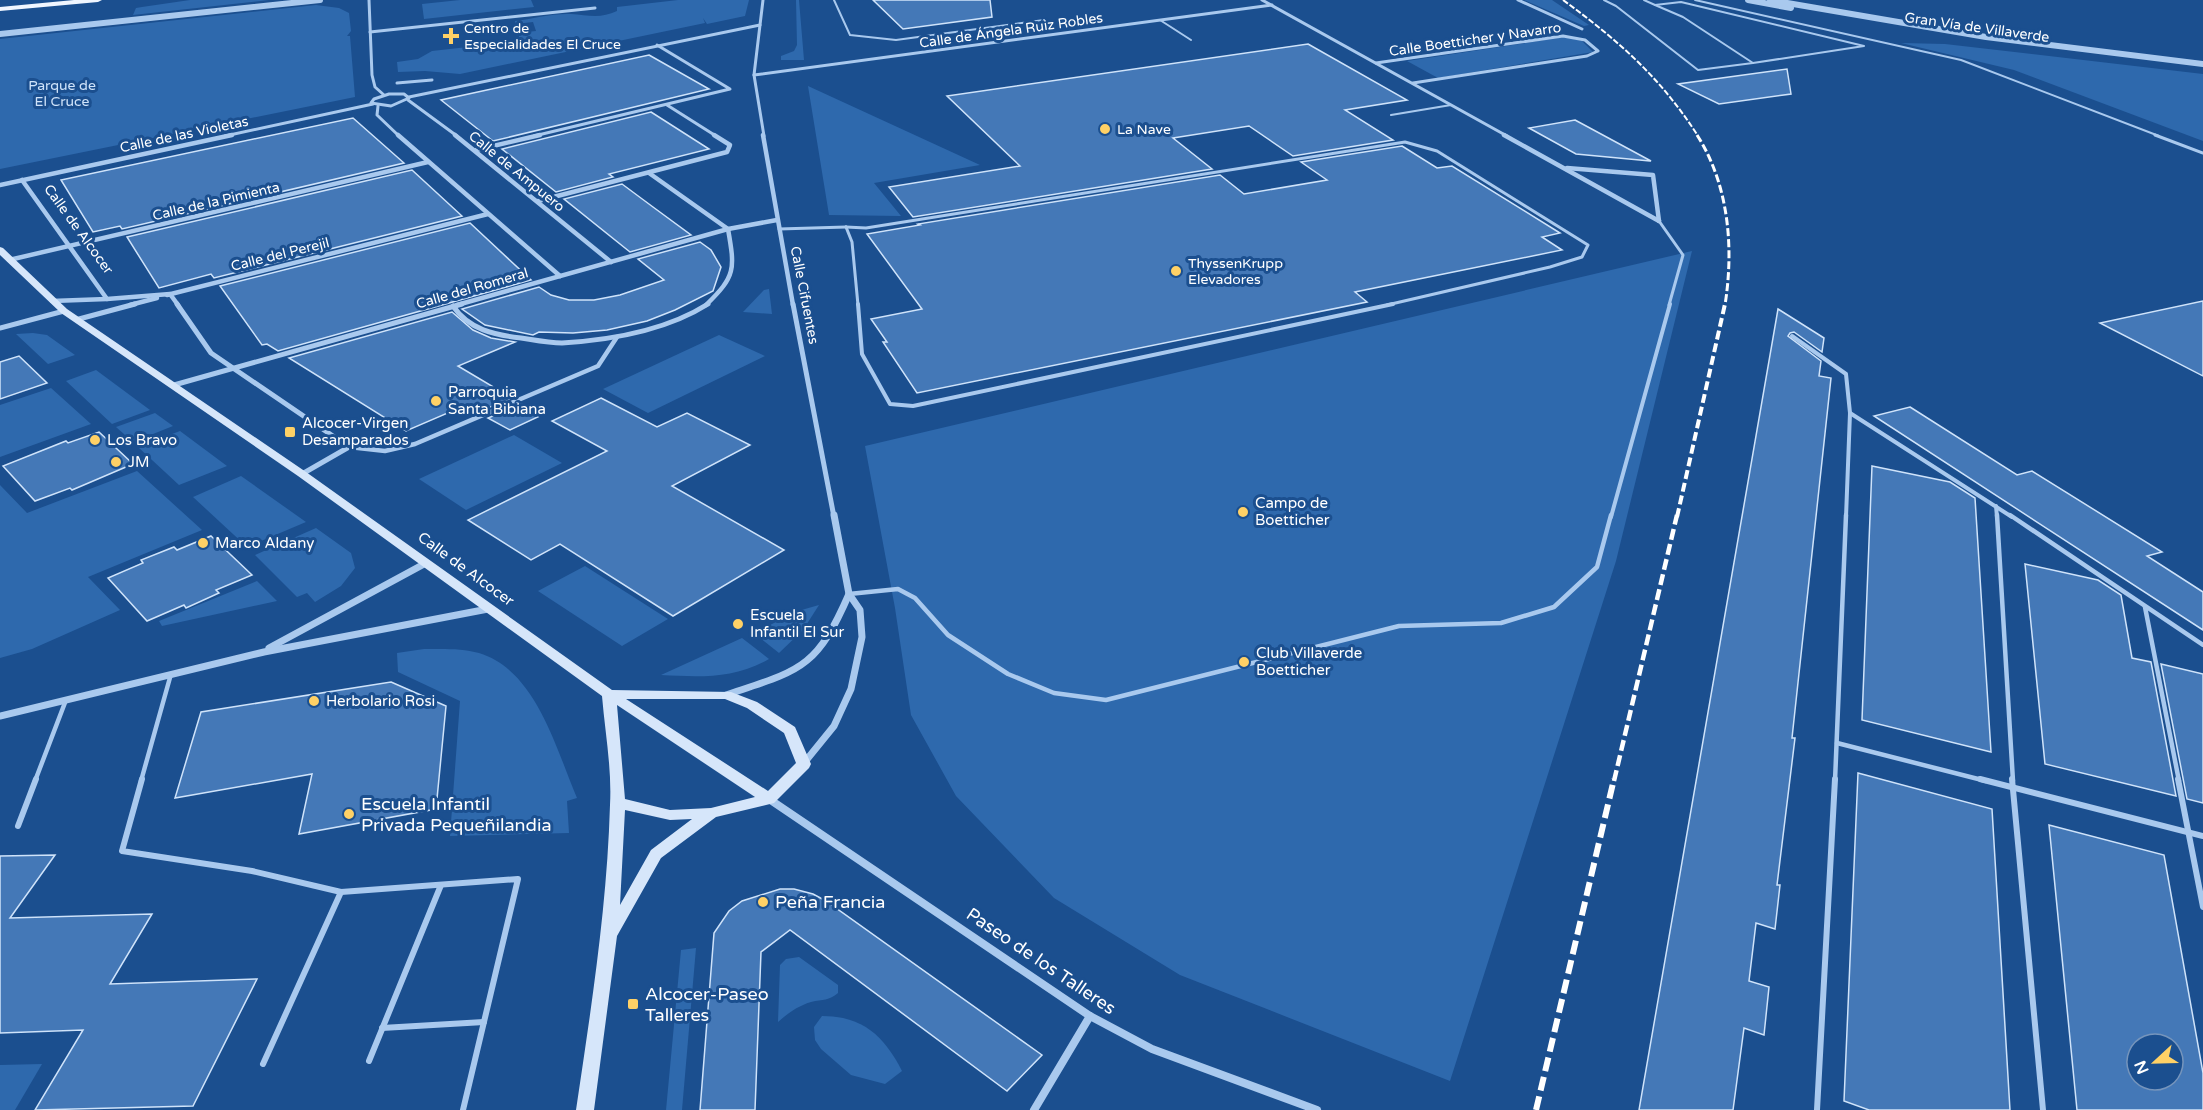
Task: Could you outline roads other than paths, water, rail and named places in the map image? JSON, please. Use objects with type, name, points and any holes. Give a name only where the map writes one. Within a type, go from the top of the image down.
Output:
[{"type":"main road","points":[[0,9],[98,0]]},
{"type":"main road","name":"Calle de Alcocer","points":[[0,250],[64,311],[79,319],[302,474],[609,694],[769,799]]},
{"type":"main road","points":[[585,1110],[609,937],[618,803],[609,694],[726,694],[752,705],[790,730],[804,764],[769,799],[711,813],[670,815],[618,803]]},
{"type":"main road","points":[[609,937],[656,854],[711,813]]},
{"type":"street","points":[[0,34],[320,0]]},
{"type":"street","points":[[369,0],[372,75],[375,87],[384,95]]},
{"type":"street","name":"Calle Cifuentes","points":[[763,0],[754,75],[777,220],[849,594],[860,610],[862,637],[851,689],[834,726],[804,764]]},
{"type":"street","points":[[1262,0],[1659,221]]},
{"type":"street","points":[[1518,0],[1582,28]]},
{"type":"street","name":"Gran Vía de Villaverde","points":[[1748,0],[1985,41],[2203,66]]},
{"type":"street","name":"Gran Vía de Villaverde","points":[[1770,0],[1986,37],[2203,66]]},
{"type":"street","name":"Calle de Ángela Ruiz Robles","points":[[754,75],[1272,5]]},
{"type":"street","points":[[370,32],[595,8]]},
{"type":"street","points":[[560,276],[377,115],[376,105],[372,100],[384,95],[400,94],[408,98],[760,25]]},
{"type":"street","name":"Calle Boetticher y Navarro","points":[[1376,63],[1563,36],[1585,40],[1598,51],[1587,56],[1412,83]]},
{"type":"street","points":[[476,150],[730,89],[657,45]]},
{"type":"street","points":[[397,82],[432,80]]},
{"type":"street","name":"Calle de las Violetas","points":[[0,185],[376,105],[395,105],[408,98]]},
{"type":"street","name":"Calle de Ampuero","points":[[408,98],[476,150],[611,262]]},
{"type":"street","points":[[538,201],[727,152],[730,145],[667,105]]},
{"type":"street","name":"Calle de la Pimienta","points":[[9,260],[428,162]]},
{"type":"street","points":[[1563,167],[1653,175],[1659,221]]},
{"type":"street","points":[[453,306],[459,315],[490,334],[560,343],[617,337],[673,321],[707,305],[730,280],[733,256],[728,229],[649,173]]},
{"type":"street","name":"Calle de Alcocer","points":[[22,180],[107,299]]},
{"type":"street","name":"Calle del Perejil","points":[[79,319],[488,214]]},
{"type":"street","name":"Calle del Romeral","points":[[174,385],[728,229],[777,220]]},
{"type":"street","points":[[170,294],[211,353],[349,447],[385,451],[415,444],[598,366],[617,337]]},
{"type":"street","name":"Calle de Alcocer","points":[[52,301],[170,294]]},
{"type":"street","points":[[0,328],[64,311]]},
{"type":"street","points":[[302,474],[349,447]]},
{"type":"street","points":[[264,651],[426,563]]},
{"type":"street","points":[[726,694],[797,670],[816,654],[835,628],[849,594]]},
{"type":"street","points":[[0,716],[264,651],[489,609]]},
{"type":"street","name":"Paseo de los Talleres","points":[[769,799],[1090,1016],[1152,1049],[1317,1110]]},
{"type":"street","points":[[1034,1110],[1090,1016]]},
{"type":"lane","points":[[834,0],[850,34],[896,40],[1044,20]]},
{"type":"lane","points":[[1604,0],[1616,6],[1698,70],[1864,46],[1681,2],[1654,5]]},
{"type":"lane","points":[[1644,0],[1683,17],[1753,63]]},
{"type":"lane","points":[[1695,0],[1961,60],[2203,153]]},
{"type":"lane","points":[[1160,20],[1191,40]]},
{"type":"lane","points":[[1391,115],[1450,105]]},
{"type":"lane","points":[[779,229],[818,226],[846,227],[866,228],[1406,142],[1437,151],[1588,245],[1582,257],[1540,270],[1371,309],[914,406],[890,404],[862,354],[852,242],[846,227]]},
{"type":"lane","points":[[849,594],[898,588],[915,598],[948,635],[1008,674],[1054,693],[1106,700],[1399,626],[1501,622],[1554,607],[1597,567],[1683,255],[1659,221]]},
{"type":"lane","points":[[1792,336],[1846,374],[1850,412],[1837,743],[1817,1110]]},
{"type":"lane","points":[[1850,412],[1996,506],[2203,645]]},
{"type":"lane","points":[[1996,506],[2013,788],[2043,1110]]},
{"type":"lane","points":[[2145,607],[2203,907]]},
{"type":"lane","points":[[171,674],[122,851],[252,871],[341,892],[518,879],[463,1110]]},
{"type":"lane","points":[[18,826],[66,700]]},
{"type":"lane","points":[[1837,743],[2203,836]]},
{"type":"lane","points":[[369,1061],[441,885]]},
{"type":"lane","points":[[264,1064],[341,892]]},
{"type":"lane","points":[[382,1028],[484,1022]]},
{"type":"railway","points":[[1563,0],[1620,45],[1654,78],[1698,136]]},
{"type":"railway","points":[[1697,135],[1716,175],[1726,217],[1729,261],[1725,305]]},
{"type":"railway","points":[[1677,517],[1725,304]]},
{"type":"railway","points":[[1614,781],[1677,515]]},
{"type":"railway","points":[[1536,1110],[1614,779]]},
{"type":"place","name":"Centro de Especialidades El Cruce","points":[[451,36]]},
{"type":"place","name":"La Nave","points":[[1105,129]]},
{"type":"place","name":"ThyssenKrupp Elevadores","points":[[1176,271]]},
{"type":"place","name":"Parroquia Santa Bibiana","points":[[436,401]]},
{"type":"place","name":"Alcocer-Virgen Desamparados","points":[[290,432]]},
{"type":"place","name":"Los Bravo","points":[[95,440]]},
{"type":"place","name":"JM","points":[[116,462]]},
{"type":"place","name":"Campo de Boetticher","points":[[1243,512]]},
{"type":"place","name":"Marco Aldany","points":[[203,543]]},
{"type":"place","name":"Escuela Infantil El Sur","points":[[738,624]]},
{"type":"place","name":"Club Villaverde Boetticher","points":[[1244,662]]},
{"type":"place","name":"Herbolario Rosi","points":[[314,701]]},
{"type":"place","name":"Escuela Infantil Privada Pequeñilandia","points":[[349,814]]},
{"type":"place","name":"Peña Francia","points":[[763,902]]},
{"type":"place","name":"Alcocer-Paseo Talleres","points":[[633,1004]]},
{"type":"park label","name":"Parque de El Cruce","points":[[62,94]]}]
